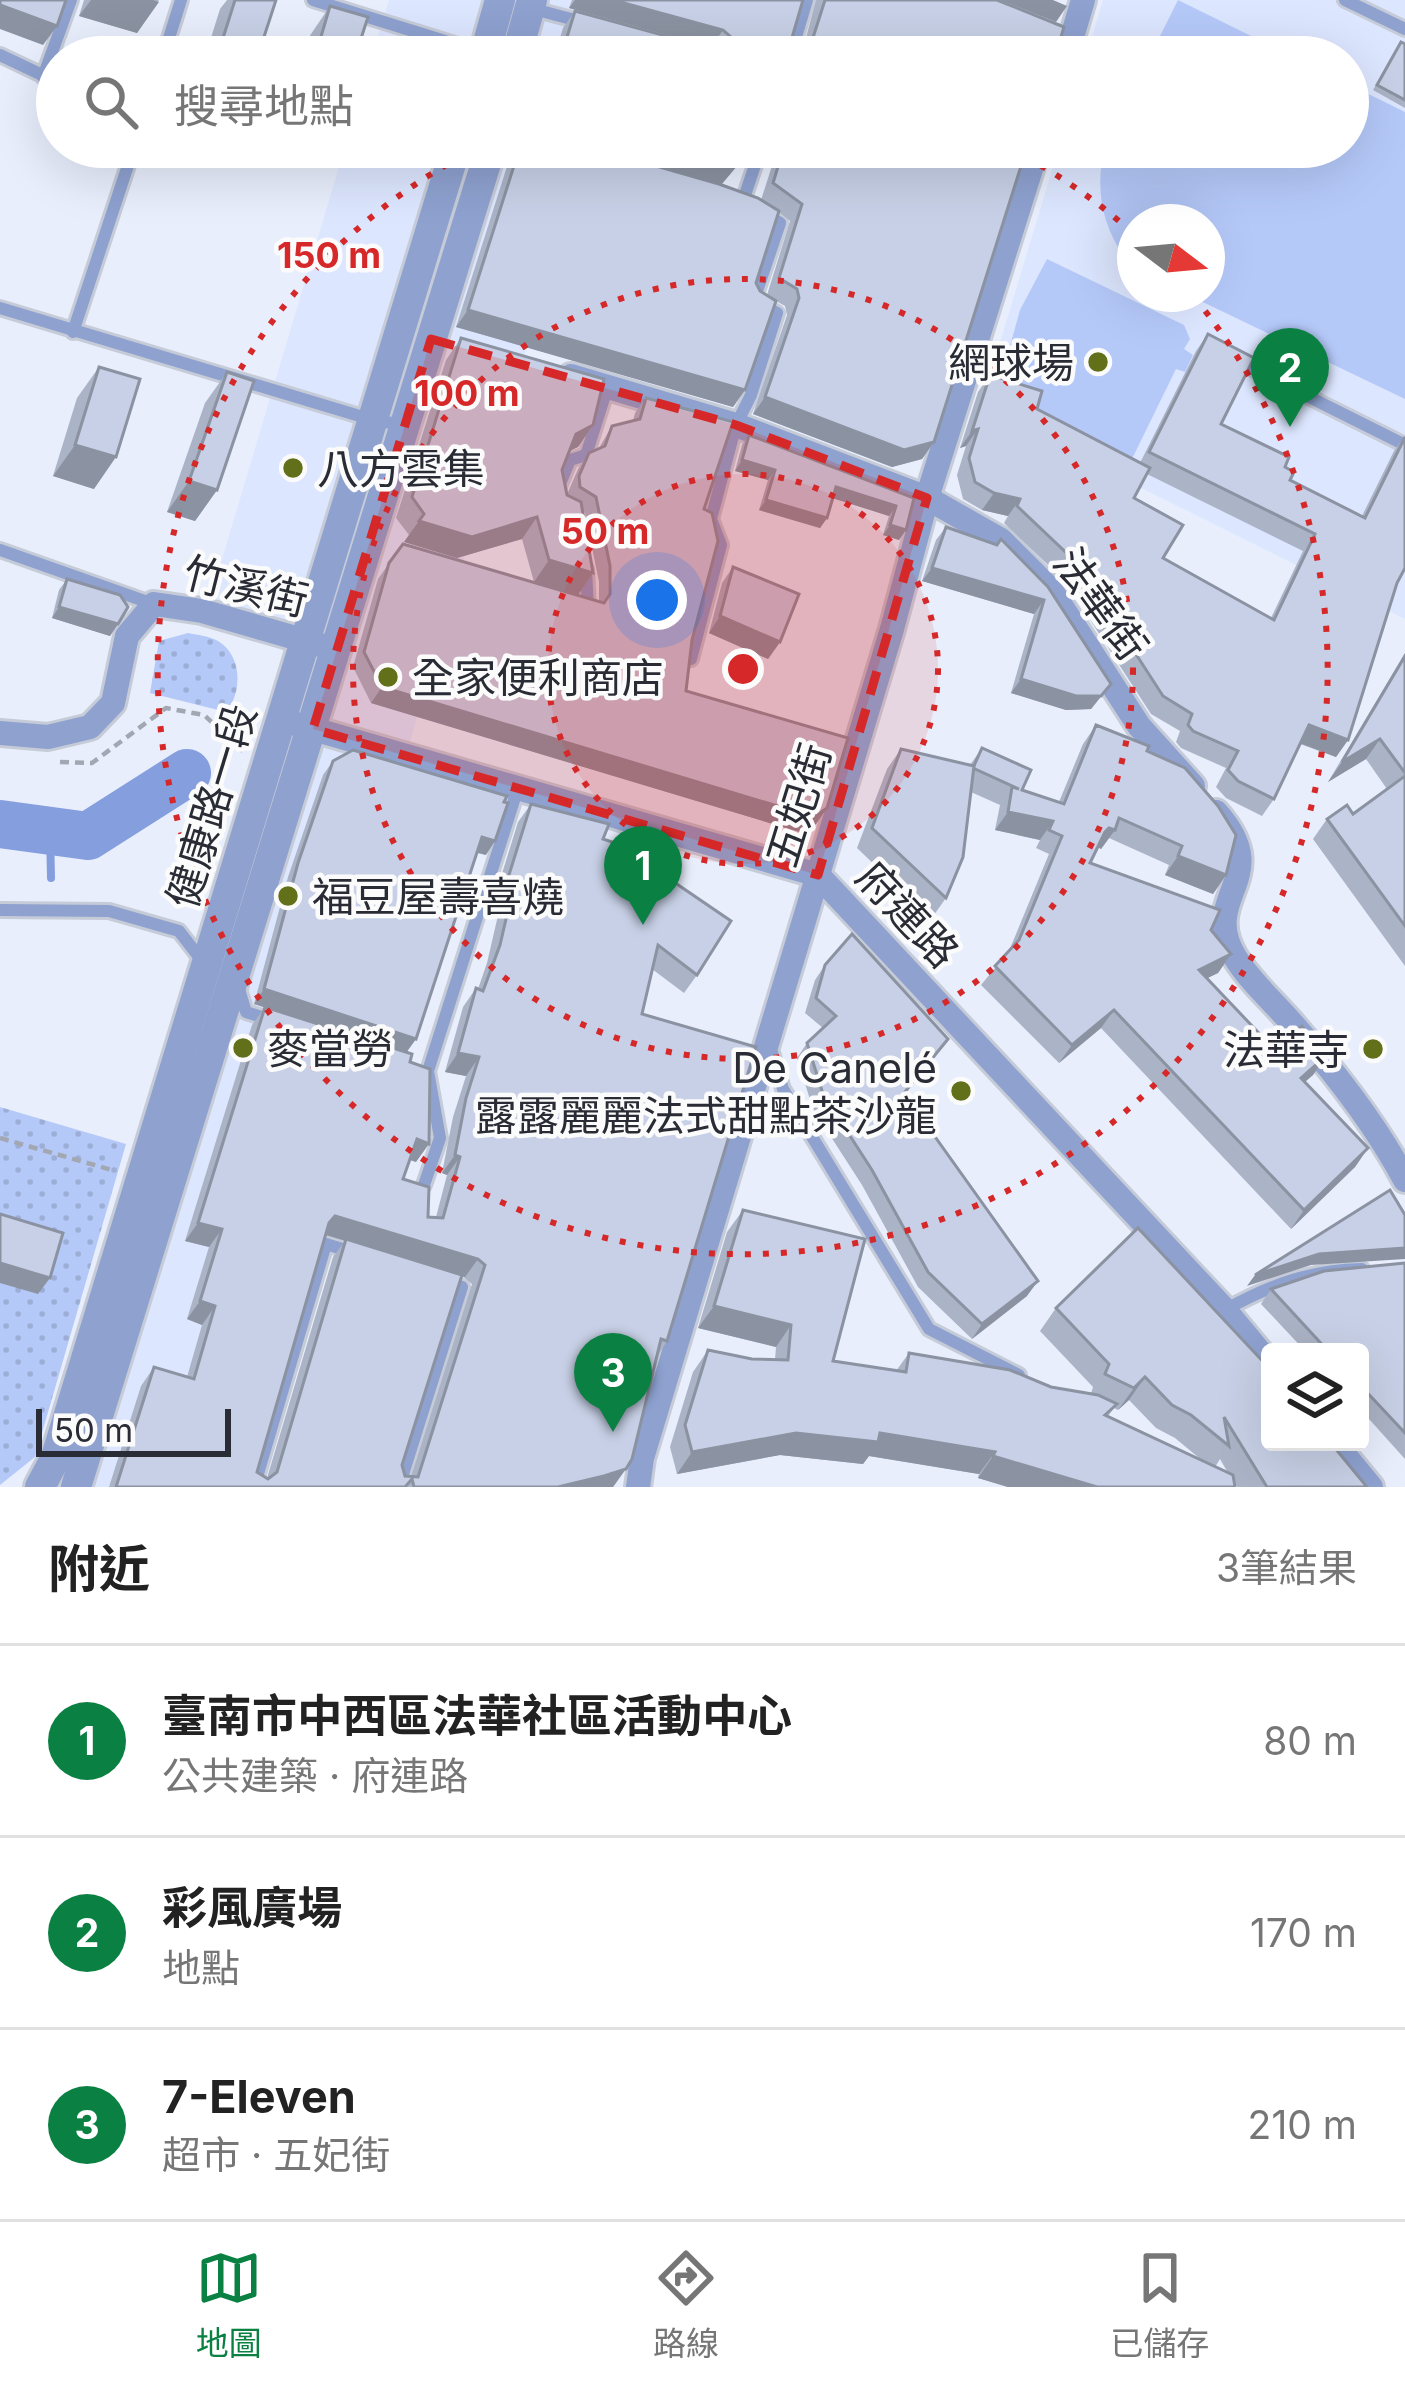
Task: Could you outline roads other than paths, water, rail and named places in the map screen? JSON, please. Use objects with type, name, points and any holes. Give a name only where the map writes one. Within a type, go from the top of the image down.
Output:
[{"type":"street","points":[[1067,36],[1083,0]]},
{"type":"street","points":[[504,36],[520,2]]},
{"type":"street","name":"健康路一段","points":[[76,1487],[221,972],[282,719],[373,420],[428,338],[453,168]]},
{"type":"street","name":"健康路一段","points":[[40,1487],[56,1456],[141,1178],[313,729],[336,651],[380,546],[428,338],[483,168]]},
{"type":"street","name":"五妃街","points":[[638,1487],[642,1458],[770,1042],[927,497],[1031,168]]},
{"type":"street","name":"法華街","points":[[542,368],[736,425],[927,497],[1001,540],[1051,590],[1139,726],[1234,832],[1243,856],[1222,921],[1234,956],[1315,1049],[1386,1144],[1405,1180]]},
{"type":"street","name":"竹溪街","points":[[0,733],[48,737],[90,727],[113,703],[128,636],[154,604],[202,611],[336,651]]},
{"type":"street","name":"府連路","points":[[282,719],[818,875],[1261,1353]]},
{"type":"street","points":[[1341,1451],[1371,1487]]},
{"type":"street","points":[[17,1487],[56,1456]]},
{"type":"lane","points":[[62,36],[71,0]]},
{"type":"lane","points":[[170,36],[182,0]]},
{"type":"lane","points":[[313,0],[430,36]]},
{"type":"lane","points":[[796,36],[807,0]]},
{"type":"lane","points":[[1345,0],[1367,5],[1405,29]]},
{"type":"lane","points":[[520,2],[596,26]]},
{"type":"lane","points":[[0,56],[36,73]]},
{"type":"lane","points":[[74,332],[127,168]]},
{"type":"lane","points":[[743,201],[754,168]]},
{"type":"lane","points":[[691,659],[722,544],[710,519],[736,425],[751,395],[777,313],[754,300],[780,223],[743,201],[722,195]]},
{"type":"lane","points":[[0,308],[405,426]]},
{"type":"lane","points":[[1227,356],[1405,445]]},
{"type":"lane","points":[[560,511],[557,491],[570,460],[586,454],[608,386]]},
{"type":"lane","points":[[0,550],[154,604]]},
{"type":"lane","points":[[566,602],[588,609],[584,561]]},
{"type":"lane","points":[[424,1185],[440,1138],[428,1071],[518,787]]},
{"type":"lane","points":[[0,910],[109,911],[179,931],[221,972],[246,1012],[279,1023]]},
{"type":"lane","points":[[770,1042],[783,1089],[929,1329],[1044,1385]]},
{"type":"lane","points":[[407,1064],[428,1071]]},
{"type":"lane","points":[[254,1487],[326,1244],[371,1258]]},
{"type":"lane","points":[[1226,1310],[1271,1285],[1306,1274],[1377,1269]]},
{"type":"lane","points":[[399,1487],[462,1287],[440,1280]]},
{"type":"waterway","points":[[0,824],[88,836],[187,773]]},
{"type":"waterway","points":[[50,831],[51,878]]},
{"type":"place","name":"網球場","points":[[1098,362]]},
{"type":"place","name":"彩風廣場","points":[[1290,427]]},
{"type":"place","name":"八方雲集","points":[[293,468]]},
{"type":"place","name":"全家便利商店","points":[[388,677]]},
{"type":"place","name":"福豆屋壽喜燒","points":[[288,896]]},
{"type":"place","name":"臺南市中西區法華社區活動中心","points":[[643,925]]},
{"type":"place","name":"麥當勞","points":[[243,1048]]},
{"type":"place","name":"法華寺","points":[[1373,1049]]},
{"type":"place","name":"De Canelé 露露麗麗法式甜點茶沙龍","points":[[961,1091]]},
{"type":"place","name":"7-Eleven","points":[[613,1432]]}]
